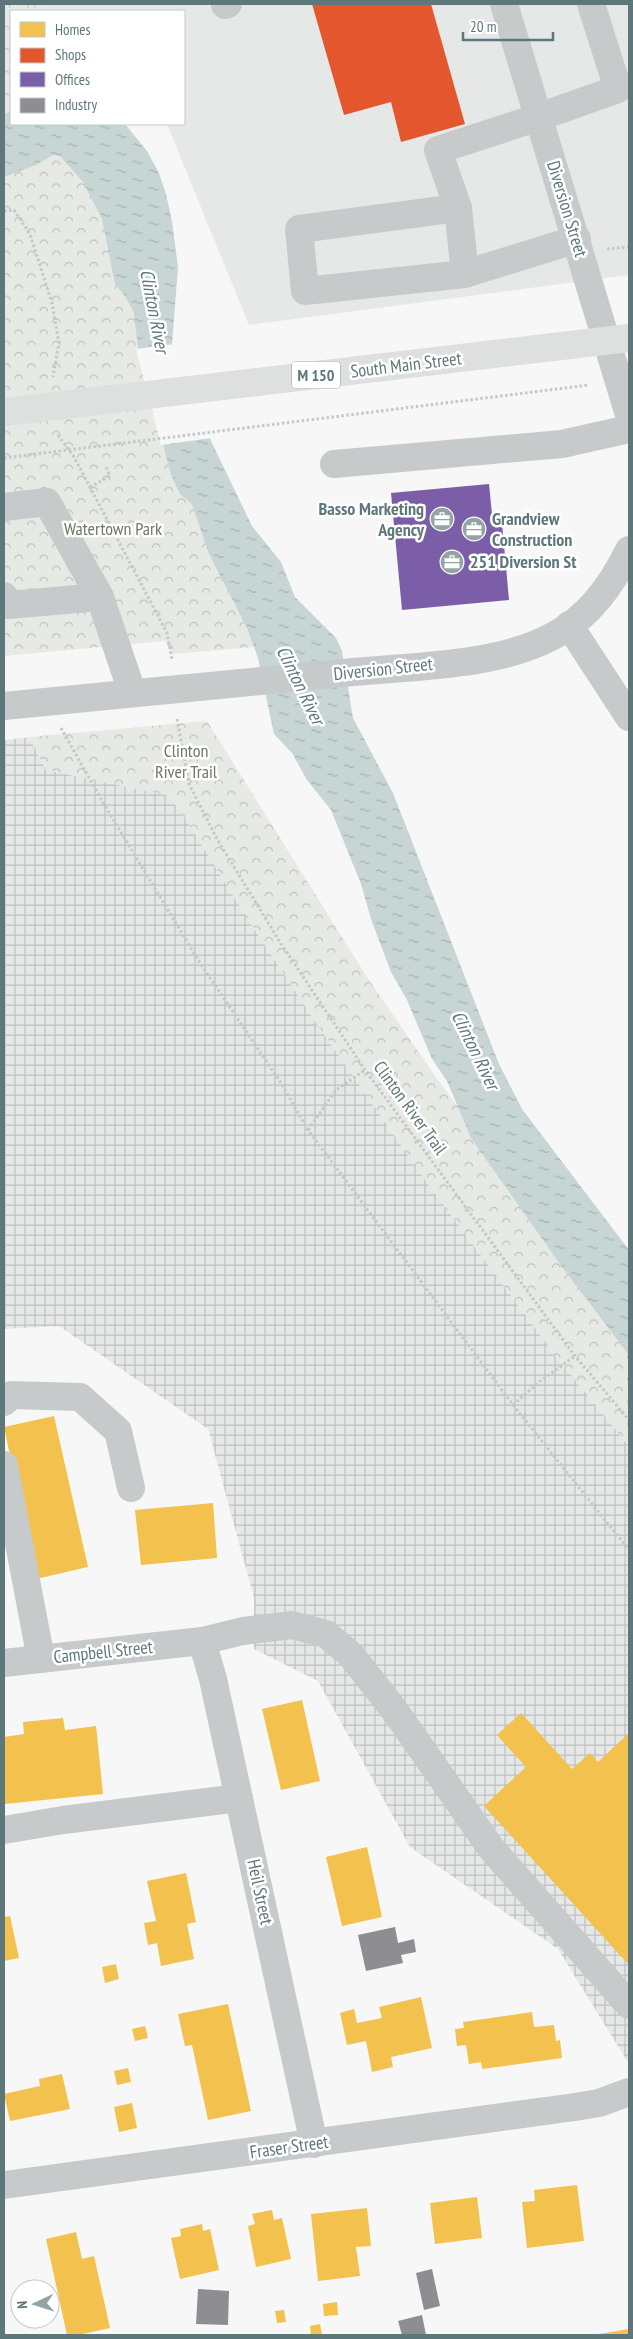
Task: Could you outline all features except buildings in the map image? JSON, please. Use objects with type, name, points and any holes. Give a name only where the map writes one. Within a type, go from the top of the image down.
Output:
[{"type":"main road","name":"South Main Street","points":[[4,412],[629,338]]},
{"type":"street","name":"Diversion Street","points":[[504,4],[629,415]]},
{"type":"street","points":[[465,274],[458,208],[438,150],[539,117],[624,86],[591,4]]},
{"type":"street","points":[[458,208],[298,229],[305,292],[465,274],[577,239]]},
{"type":"street","points":[[334,464],[562,444],[629,429]]},
{"type":"street","points":[[4,507],[47,502],[100,597],[132,692]]},
{"type":"street","name":"Diversion Street","points":[[4,706],[132,692],[386,669],[498,656],[546,639],[569,625],[603,596],[629,550]]},
{"type":"street","points":[[4,596],[8,605],[100,597]]},
{"type":"street","points":[[569,625],[629,717]]},
{"type":"street","points":[[4,1402],[11,1395],[80,1397],[118,1431],[131,1488]]},
{"type":"street","points":[[4,1466],[42,1659]]},
{"type":"street","name":"Campbell Street","points":[[4,1663],[202,1641],[243,1631],[292,1624],[326,1634],[351,1655],[395,1711],[492,1848],[629,2005]]},
{"type":"street","name":"Heil Street","points":[[202,1641],[213,1679],[314,2144]]},
{"type":"street","points":[[4,1830],[63,1820],[239,1798]]},
{"type":"street","name":"Fraser Street","points":[[4,2186],[575,2107],[600,2103],[629,2092]]},
{"type":"path","points":[[4,211],[14,210],[30,234],[52,303],[59,343],[52,379]]},
{"type":"path","points":[[604,249],[629,247]]},
{"type":"path","points":[[4,458],[591,385]]},
{"type":"path","points":[[74,457],[168,633],[172,662]]},
{"type":"path","points":[[90,487],[110,476],[106,466]]},
{"type":"path","points":[[47,701],[105,806],[200,964],[281,1083],[308,1130],[513,1405],[629,1550]]},
{"type":"path","name":"Clinton River Trail","points":[[177,716],[189,784],[217,839],[278,939],[365,1070],[574,1356],[629,1420]]},
{"type":"path","points":[[308,1130],[336,1090],[365,1070]]},
{"type":"path","points":[[513,1405],[574,1356]]},
{"type":"shaded area","points":[[42,4],[629,4],[629,275],[249,325],[167,125],[185,125],[185,10],[47,10]]},
{"type":"shaded area","points":[[29,737],[46,770],[167,795],[182,813],[249,921],[319,1027],[431,1188],[559,1360],[629,1446],[629,2064],[558,1949],[410,1847],[318,1681],[254,1649],[254,1598],[208,1429],[59,1326],[4,1329],[4,740]]},
{"type":"green space","name":"Watertown Park","points":[[4,4],[42,4],[47,10],[10,10],[10,125],[102,125],[90,189],[204,477],[298,643],[172,654],[165,641],[4,656]]},
{"type":"green space","name":"Clinton River Trail","points":[[207,721],[367,977],[435,1076],[629,1334],[629,1446],[559,1360],[431,1188],[319,1027],[249,921],[182,813],[167,795],[46,770],[29,737]]},
{"type":"water","name":"Clinton River","points":[[10,112],[10,125],[126,125],[147,151],[159,173],[172,221],[178,267],[172,344],[211,441],[252,526],[281,562],[295,597],[336,638],[342,651],[353,718],[393,793],[499,1064],[522,1109],[629,1250],[629,1355],[562,1267],[471,1138],[447,1081],[432,1059],[407,1000],[391,972],[372,922],[361,884],[331,810],[307,780],[292,753],[274,734],[258,658],[247,628],[209,554],[192,504],[180,494],[171,475],[138,348],[134,313],[127,299],[115,284],[102,219],[83,182],[60,156],[53,155],[36,165],[4,177],[4,114]]},
{"type":"pier","points":[[175,344],[212,438],[161,445],[136,349]]},
{"type":"place","name":"Basso Marketing Agency","points":[[442,519]]},
{"type":"place","name":"Grandview Construction","points":[[474,529]]},
{"type":"place","name":"251 Diversion St","points":[[452,562]]}]
